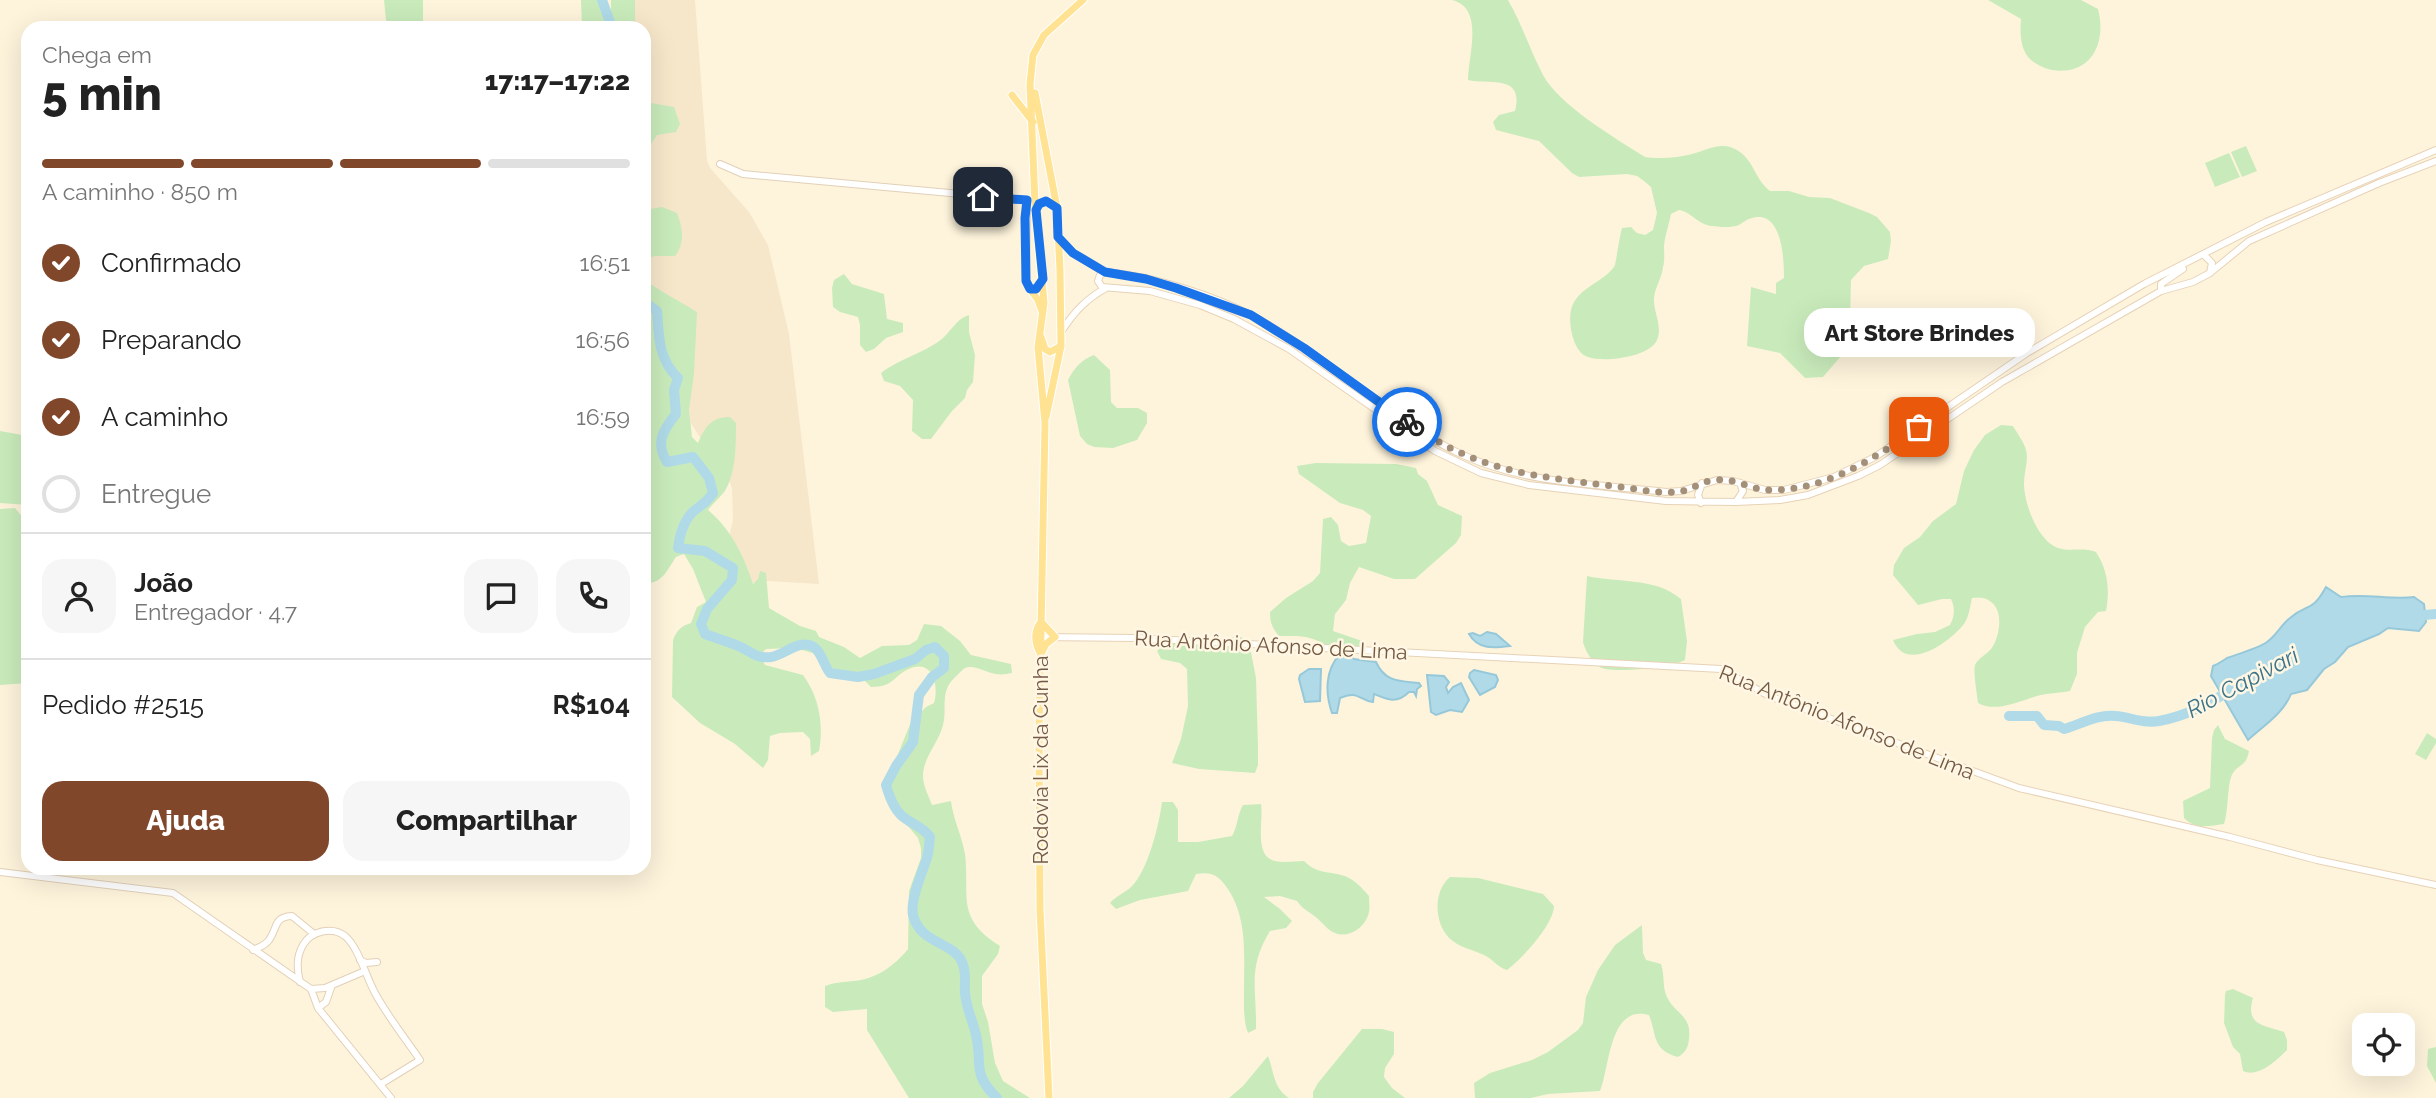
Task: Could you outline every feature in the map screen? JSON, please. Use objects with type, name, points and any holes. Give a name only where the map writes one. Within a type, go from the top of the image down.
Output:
[{"type":"main road","points":[[1039,637],[1045,423],[1039,367],[1043,279],[1036,210],[1031,72],[1033,55],[1044,35],[1083,0]]},
{"type":"main road","points":[[1031,72],[1057,208],[1061,332],[1045,423]]},
{"type":"main road","points":[[1012,95],[1033,122]]},
{"type":"main road","points":[[1058,237],[1073,253],[1105,272],[1146,279],[1251,315],[1304,348],[1420,431],[1454,451],[1484,464],[1537,476],[1666,492],[1681,491],[1717,480],[1740,482],[1765,490],[1784,490],[1834,477],[1854,468],[1899,441],[2027,353],[2187,261],[2266,222],[2436,149]]},
{"type":"main road","points":[[1105,272],[1100,275],[1098,282],[1102,287],[1150,291],[1188,301],[1234,319],[1289,349],[1434,452],[1481,473],[1529,485],[1666,501],[1701,503],[1780,500],[1808,495],[1880,465],[2002,382],[2161,291],[2193,282],[2210,273],[2249,241],[2264,233],[2436,161]]},
{"type":"main road","points":[[720,164],[743,174],[1027,200],[1026,281],[1042,312]]},
{"type":"main road","points":[[1036,210],[1039,204],[1046,201],[1057,208]]},
{"type":"main road","points":[[2203,254],[2211,263],[2210,273]]},
{"type":"main road","points":[[2161,291],[2161,284],[2183,269],[2187,261]]},
{"type":"main road","points":[[2183,269],[2184,276],[2193,282]]},
{"type":"main road","points":[[1030,289],[1036,289],[1043,279]]},
{"type":"main road","points":[[1061,332],[1082,304],[1106,288]]},
{"type":"main road","points":[[1040,333],[1045,349],[1050,352],[1060,346]]},
{"type":"main road","points":[[1736,502],[1743,491],[1740,482]]},
{"type":"main road","points":[[1701,503],[1698,495],[1702,483]]},
{"type":"main road","points":[[1041,622],[1055,637],[1046,644],[1041,654]]},
{"type":"main road","name":"Rua Antônio Afonso de Lima","points":[[1039,637],[1148,639],[1721,669],[1769,696],[2019,788],[2230,836],[2317,860],[2436,885]]},
{"type":"main road","name":"Rodovia Lix da Cunha","points":[[1039,637],[1040,909],[1049,1098]]},
{"type":"main road","points":[[0,872],[21,875]]},
{"type":"main road","points":[[25,875],[173,893],[312,989],[332,985],[365,971]]},
{"type":"main road","points":[[253,950],[269,941],[276,922],[282,916],[292,916],[314,934]]},
{"type":"main road","points":[[300,982],[299,956],[303,945],[314,934],[338,932],[352,944],[382,1006],[420,1060],[381,1084]]},
{"type":"main road","points":[[358,959],[366,963],[377,962]]},
{"type":"main road","points":[[354,977],[358,959]]},
{"type":"main road","points":[[318,1008],[326,1002],[332,985]]},
{"type":"main road","points":[[312,989],[318,1008],[391,1098]]},
{"type":"shaded area","points":[[625,0],[695,0],[707,161],[749,212],[768,245],[789,334],[819,584],[768,581],[745,584],[725,550],[733,521],[732,488],[720,459],[699,436],[668,387],[651,310],[651,21],[626,21]]},
{"type":"green space","points":[[384,0],[423,0],[423,21],[386,20]]},
{"type":"green space","points":[[581,0],[600,0],[600,10],[605,19],[611,11],[611,0],[635,0],[635,21],[582,21]]},
{"type":"green space","points":[[1452,0],[1508,0],[1538,66],[1561,98],[1645,157],[1678,157],[1727,146],[1745,156],[1770,191],[1789,191],[1809,197],[1830,198],[1877,217],[1890,232],[1888,259],[1864,266],[1851,280],[1850,319],[1842,355],[1823,377],[1805,378],[1780,353],[1747,346],[1751,287],[1776,294],[1776,283],[1784,278],[1779,236],[1768,220],[1760,217],[1748,219],[1736,226],[1722,227],[1707,225],[1679,210],[1671,214],[1662,271],[1654,298],[1659,335],[1653,346],[1646,351],[1615,359],[1595,359],[1579,350],[1571,330],[1570,316],[1574,302],[1615,265],[1622,228],[1631,227],[1637,233],[1645,235],[1653,230],[1657,213],[1651,187],[1637,176],[1627,174],[1579,177],[1539,141],[1496,130],[1493,122],[1499,115],[1515,111],[1515,91],[1504,84],[1468,80],[1472,22],[1462,5]]},
{"type":"green space","points":[[1988,0],[2081,0],[2098,9],[2098,45],[2086,62],[2077,68],[2052,70],[2043,67],[2030,59],[2023,49],[2021,19]]},
{"type":"green space","points":[[651,103],[674,107],[680,124],[676,132],[657,135],[651,144]]},
{"type":"green space","points":[[2246,146],[2257,171],[2242,177],[2231,152]]},
{"type":"green space","points":[[2229,153],[2240,177],[2215,187],[2205,163]]},
{"type":"green space","points":[[662,207],[677,213],[682,241],[675,256],[651,258],[651,209]]},
{"type":"green space","points":[[844,274],[852,284],[884,294],[887,319],[903,323],[903,332],[886,338],[874,349],[866,352],[860,345],[858,317],[833,307],[834,280]]},
{"type":"green space","points":[[651,285],[697,312],[689,410],[692,437],[698,443],[706,428],[718,419],[730,417],[736,423],[732,474],[724,492],[708,510],[736,544],[753,584],[760,571],[766,573],[769,608],[800,626],[816,631],[819,637],[844,647],[860,658],[882,646],[909,645],[917,640],[924,624],[941,626],[960,641],[971,655],[1011,664],[1012,673],[1004,674],[965,668],[950,683],[946,693],[943,725],[923,775],[932,805],[951,801],[965,854],[966,895],[970,916],[986,936],[1000,946],[998,954],[982,976],[982,1004],[995,1063],[1003,1081],[1030,1098],[909,1098],[867,1030],[867,1009],[833,1012],[825,1007],[825,986],[862,980],[877,974],[891,966],[908,949],[909,891],[921,858],[921,848],[918,838],[886,800],[887,781],[911,722],[934,703],[935,682],[929,670],[924,667],[909,669],[893,681],[879,687],[871,687],[858,674],[834,669],[816,654],[795,648],[766,649],[760,655],[765,665],[803,675],[816,701],[821,731],[819,751],[811,756],[810,739],[803,732],[770,736],[768,760],[763,768],[735,744],[700,723],[672,697],[673,640],[680,629],[691,623],[697,607],[706,602],[684,554],[676,557],[667,571],[651,583]]},
{"type":"green space","points":[[969,315],[969,332],[975,355],[973,382],[965,398],[931,439],[922,439],[912,431],[913,400],[900,386],[884,381],[881,373],[937,342],[958,321]]},
{"type":"green space","points":[[1094,355],[1110,370],[1111,402],[1117,408],[1138,408],[1147,413],[1147,423],[1137,440],[1113,448],[1094,447],[1080,436],[1068,380],[1078,365]]},
{"type":"green space","points":[[2001,425],[2013,426],[2025,447],[2025,491],[2029,510],[2038,529],[2058,548],[2096,552],[2107,580],[2108,595],[2106,611],[2098,612],[2085,627],[2077,653],[2077,674],[2070,691],[1992,707],[1978,703],[1975,665],[1991,649],[1997,637],[1997,609],[1985,598],[1972,598],[1966,621],[1948,639],[1928,652],[1907,654],[1899,650],[1893,640],[1935,632],[1950,625],[1954,615],[1953,605],[1951,599],[1942,599],[1918,605],[1893,575],[1894,565],[1904,548],[1956,504],[1964,471],[1974,450],[1985,435]]},
{"type":"green space","points":[[0,431],[21,435],[21,504],[0,503]]},
{"type":"green space","points":[[1316,463],[1396,464],[1416,468],[1418,474],[1427,481],[1438,505],[1462,516],[1461,535],[1456,543],[1415,579],[1394,579],[1359,567],[1350,583],[1346,600],[1335,614],[1333,631],[1365,642],[1366,650],[1356,653],[1342,654],[1309,638],[1279,636],[1271,622],[1270,612],[1320,573],[1323,519],[1331,517],[1338,525],[1341,541],[1349,546],[1366,543],[1371,516],[1363,510],[1340,503],[1299,474],[1297,466]]},
{"type":"green space","points":[[15,508],[21,515],[21,684],[0,685],[0,509]]},
{"type":"green space","points":[[1587,576],[1648,584],[1671,592],[1681,599],[1687,641],[1685,660],[1631,670],[1602,668],[1596,664],[1583,642]]},
{"type":"green space","points":[[1241,637],[1249,642],[1256,678],[1258,765],[1255,773],[1199,769],[1172,763],[1181,739],[1188,706],[1187,669],[1180,663],[1161,659],[1157,651],[1163,645],[1192,644]]},
{"type":"green space","points":[[2218,725],[2225,739],[2249,751],[2244,762],[2231,777],[2224,824],[2198,826],[2184,818],[2183,801],[2210,788],[2212,738]]},
{"type":"green space","points":[[2427,733],[2436,739],[2436,743],[2426,760],[2415,754]]},
{"type":"green space","points":[[1162,802],[1173,802],[1178,810],[1178,842],[1198,842],[1232,836],[1243,805],[1261,804],[1262,845],[1268,858],[1278,862],[1304,861],[1320,871],[1347,877],[1369,896],[1369,912],[1361,927],[1346,934],[1330,930],[1297,901],[1280,896],[1264,897],[1292,921],[1286,928],[1270,931],[1258,956],[1255,979],[1256,1029],[1248,1033],[1244,1012],[1241,922],[1232,897],[1219,878],[1209,874],[1196,874],[1188,891],[1140,900],[1116,909],[1110,903],[1138,879],[1148,858]]},
{"type":"green space","points":[[1450,877],[1478,878],[1543,894],[1554,906],[1553,913],[1528,950],[1507,970],[1484,955],[1457,944],[1444,931],[1438,915],[1438,898],[1444,883]]},
{"type":"green space","points":[[1642,925],[1643,953],[1646,960],[1661,964],[1667,997],[1688,1025],[1689,1042],[1686,1050],[1678,1057],[1664,1050],[1657,1041],[1649,1015],[1636,1014],[1626,1019],[1613,1040],[1600,1091],[1548,1094],[1531,1098],[1475,1098],[1474,1083],[1490,1073],[1548,1052],[1578,1030],[1583,1023],[1586,997],[1598,970],[1615,945]]},
{"type":"green space","points":[[2233,989],[2253,998],[2251,1007],[2254,1019],[2284,1032],[2287,1040],[2287,1050],[2278,1059],[2255,1072],[2243,1071],[2240,1054],[2233,1047],[2224,1023],[2226,991]]},
{"type":"green space","points":[[1362,1029],[1394,1032],[1394,1054],[1385,1068],[1384,1077],[1392,1088],[1405,1098],[1313,1098],[1318,1083]]},
{"type":"green space","points":[[2436,1047],[2436,1083],[2427,1066],[2428,1049]]},
{"type":"green space","points":[[1268,1056],[1277,1084],[1289,1098],[1229,1098],[1243,1086]]},
{"type":"water","points":[[2326,587],[2341,597],[2414,597],[2424,604],[2426,622],[2419,631],[2388,628],[2348,647],[2335,662],[2324,669],[2307,690],[2291,694],[2278,714],[2248,740],[2211,676],[2213,666],[2267,642],[2296,613],[2317,601]]},
{"type":"water","points":[[1487,632],[1496,634],[1510,646],[1482,645],[1469,634],[1480,636]]},
{"type":"water","points":[[1340,654],[1376,662],[1388,677],[1419,683],[1421,686],[1417,689],[1416,696],[1414,692],[1409,692],[1396,699],[1374,694],[1373,702],[1355,695],[1346,696],[1340,698],[1337,713],[1332,713],[1328,698],[1329,674]]},
{"type":"water","points":[[1309,669],[1321,669],[1320,701],[1305,702],[1299,679],[1300,675]]},
{"type":"water","points":[[1474,670],[1496,675],[1498,680],[1495,687],[1480,695],[1469,677]]},
{"type":"water","points":[[1427,675],[1444,676],[1449,682],[1446,687],[1448,693],[1461,683],[1469,700],[1462,712],[1450,710],[1436,715],[1431,712]]},
{"type":"waterway","name":"Rio Capivari","points":[[602,0],[610,21]]},
{"type":"waterway","name":"Rio Capivari","points":[[651,307],[657,311],[663,355],[678,378],[674,390],[676,414],[662,437],[663,455],[667,462],[693,457],[709,478],[713,493],[685,522],[678,548],[705,551],[733,568],[732,580],[707,609],[701,624],[705,634],[765,657],[776,656],[796,646],[812,646],[818,651],[830,673],[858,677],[915,659],[935,647],[944,656],[944,668],[932,677],[919,695],[913,742],[886,785],[899,813],[930,837],[927,858],[915,894],[913,915],[922,932],[952,950],[962,962],[966,999],[978,1045],[979,1068],[984,1082],[997,1098]]},
{"type":"waterway","name":"Rio Capivari","points":[[2413,616],[2436,614]]},
{"type":"waterway","name":"Rio Capivari","points":[[2009,716],[2037,716],[2044,725],[2064,729],[2109,716],[2159,721],[2188,712],[2233,689]]},
{"type":"way so far","points":[[1407,422],[1464,456],[1502,469],[1565,480],[1675,492],[1717,480],[1740,482],[1765,490],[1796,488],[1854,468],[1919,427]]},
{"type":"place","name":"Art Store Brindes","points":[[1919,427]]},
{"type":"route","points":[[983,197],[1027,200],[1026,281],[1030,289],[1036,289],[1043,279],[1036,210],[1042,202],[1052,202],[1057,208],[1058,237],[1079,258],[1105,272],[1146,279],[1208,298],[1251,315],[1304,348],[1407,422]]}]
